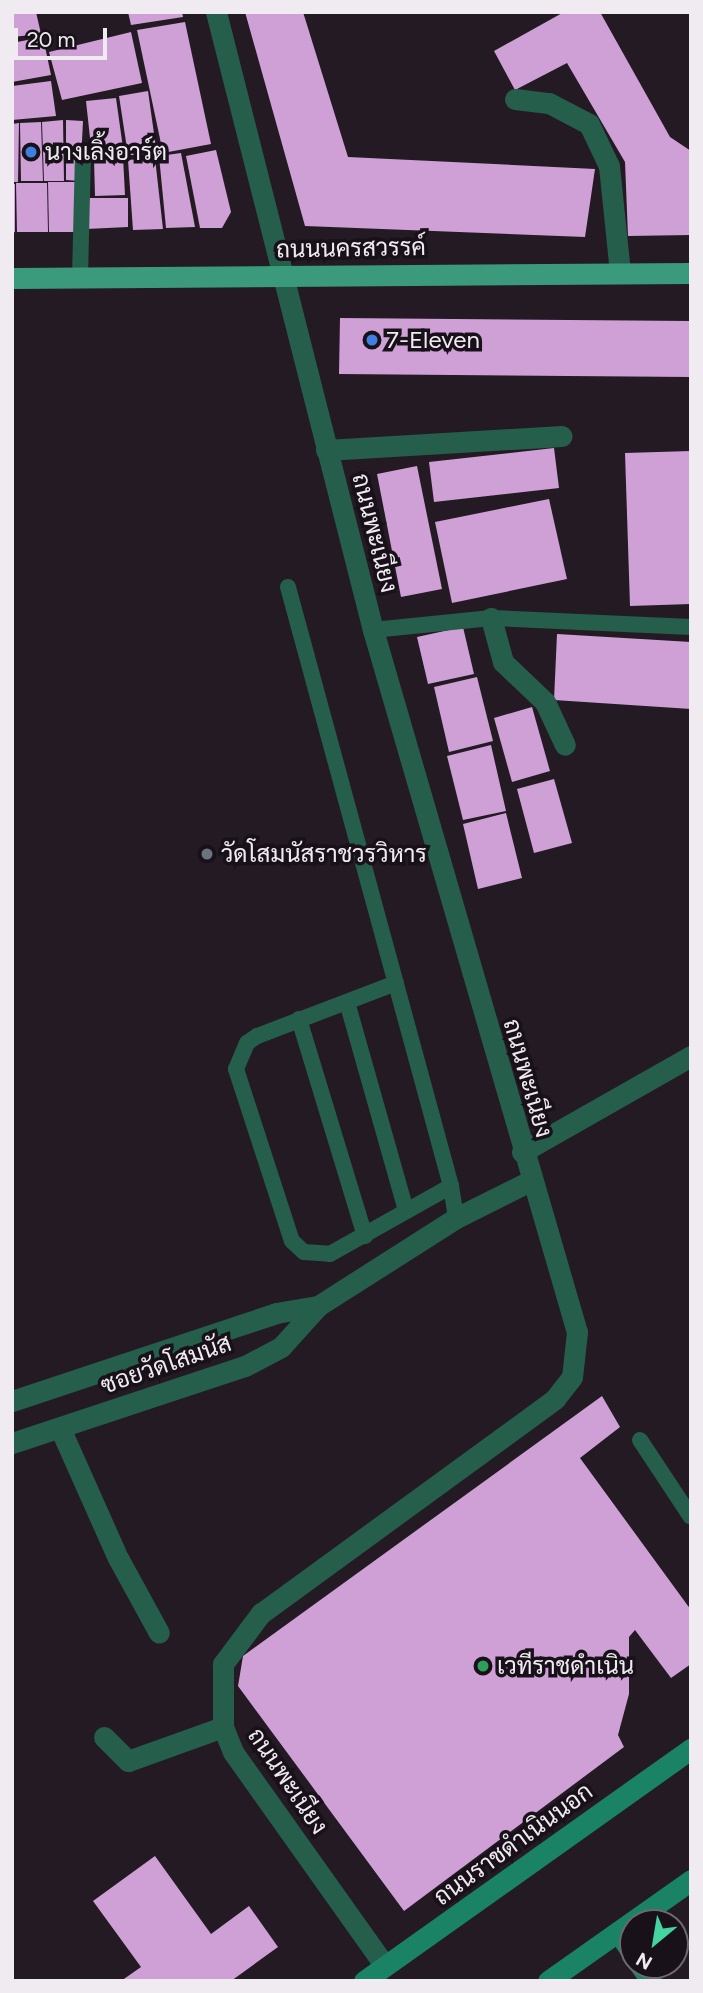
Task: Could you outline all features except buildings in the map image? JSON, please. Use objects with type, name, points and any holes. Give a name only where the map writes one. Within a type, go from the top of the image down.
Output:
[{"type":"main road","name":"ถนนนครสวรรค์","points":[[12,278],[691,273]]},
{"type":"main road","name":"ถนนราชดำเนินนอก","points":[[364,1981],[390,1974],[691,1749]]},
{"type":"main road","points":[[548,1981],[691,1880]]},
{"type":"street","name":"ถนนพะเนียง","points":[[216,12],[373,630],[530,1181],[577,1332],[572,1377],[555,1399],[261,1613],[223,1664],[223,1727],[240,1763],[390,1974]]},
{"type":"street","points":[[515,99],[550,103],[589,124],[610,166],[620,272]]},
{"type":"street","points":[[326,450],[562,436]]},
{"type":"street","points":[[491,618],[503,662],[545,702],[565,745]]},
{"type":"street","points":[[522,1152],[691,1056]]},
{"type":"street","name":"ซอยวัดโสมนัส","points":[[12,1443],[245,1366],[281,1347],[318,1306],[456,1218],[530,1181]]},
{"type":"street","name":"ซอยวัดโสมนัส","points":[[12,1401],[276,1313],[318,1306]]},
{"type":"street","points":[[60,1428],[118,1558],[159,1633]]},
{"type":"street","points":[[104,1737],[128,1761],[223,1727]]},
{"type":"lane","points":[[80,277],[83,152]]},
{"type":"lane","points":[[288,587],[451,1186],[456,1218]]},
{"type":"lane","points":[[373,630],[491,618],[691,627]]},
{"type":"lane","points":[[396,983],[299,1019],[247,1042],[236,1069],[292,1241],[304,1252],[318,1255],[365,1236],[451,1186]]},
{"type":"lane","points":[[347,1002],[406,1211]]},
{"type":"lane","points":[[299,1019],[365,1236]]},
{"type":"lane","points":[[640,1440],[691,1517]]},
{"type":"place","name":"นางเลิ้งอาร์ต","points":[[31,152]]},
{"type":"place","name":"7-Eleven","points":[[372,340]]},
{"type":"place","name":"วัดโสมนัสราชวรวิหาร","points":[[207,854]]},
{"type":"place","name":"เวทีราชดำเนิน","points":[[483,1666]]}]
